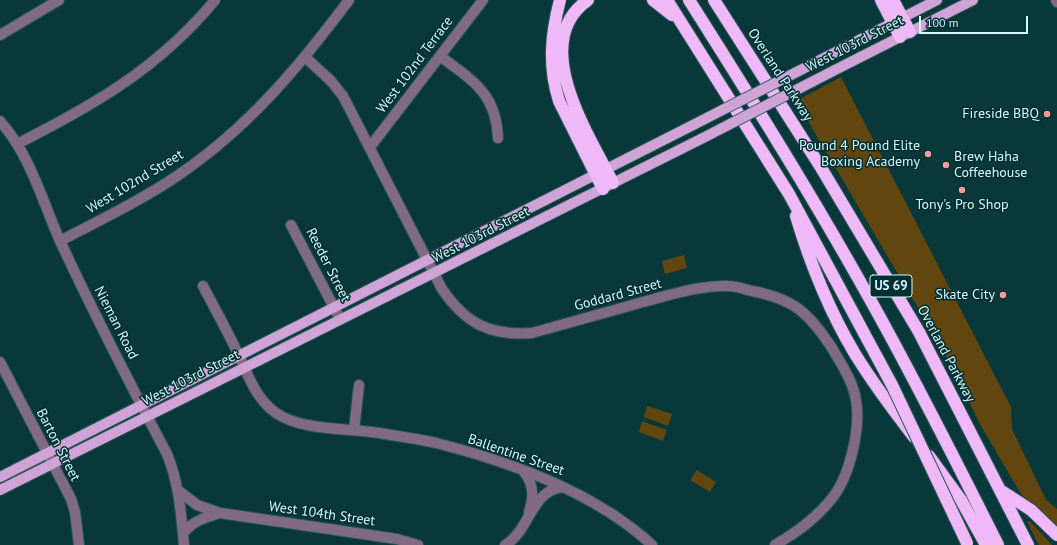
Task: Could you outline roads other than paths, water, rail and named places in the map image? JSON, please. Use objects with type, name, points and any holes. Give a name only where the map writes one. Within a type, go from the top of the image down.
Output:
[{"type":"highway","points":[[560,0],[552,37],[554,83],[559,101],[608,186]]},
{"type":"highway","points":[[588,0],[576,10],[567,27],[562,49],[563,71],[572,102],[601,172]]},
{"type":"highway","points":[[653,0],[680,20]]},
{"type":"highway","points":[[667,0],[789,194],[892,385],[967,544]]},
{"type":"highway","name":"US 69","points":[[689,0],[770,130],[871,302],[945,439],[998,545]]},
{"type":"highway","points":[[881,0],[898,21],[905,34]]},
{"type":"highway","points":[[893,0],[898,21]]},
{"type":"highway","name":"Overland Parkway","points":[[715,1],[820,166],[919,332],[1028,545]]},
{"type":"highway","points":[[789,194],[805,247],[854,353],[880,392],[961,500],[986,545]]},
{"type":"highway","points":[[999,489],[1031,510],[1057,535]]},
{"type":"main road","name":"West 103rd Street","points":[[0,477],[428,261],[937,0]]},
{"type":"main road","name":"West 103rd Street","points":[[0,490],[340,319],[434,274],[973,0]]},
{"type":"street","points":[[0,35],[60,0]]},
{"type":"street","points":[[17,144],[78,113],[142,71],[188,31],[215,0]]},
{"type":"street","name":"West 102nd Street","points":[[60,241],[152,192],[195,163],[251,116],[274,94],[350,0]]},
{"type":"street","name":"West 102nd Terrace","points":[[370,146],[483,0]]},
{"type":"street","points":[[440,56],[476,83],[488,98],[496,114],[498,138]]},
{"type":"street","name":"Goddard Street","points":[[305,57],[332,81],[343,96],[370,146],[442,289],[463,315],[486,328],[515,334],[538,331],[677,293],[729,286],[767,294],[794,305],[804,312],[820,329],[845,370],[856,399],[858,417],[854,448],[847,470],[834,496],[800,530],[775,545]]},
{"type":"street","name":"Nieman Road","points":[[0,122],[27,160],[60,241],[141,405],[170,460],[179,491],[184,545]]},
{"type":"street","name":"Reeder Street","points":[[291,225],[340,319]]},
{"type":"street","name":"Ballentine Street","points":[[203,286],[258,396],[276,413],[300,423],[354,430],[444,445],[524,472],[565,487],[615,516],[652,545]]},
{"type":"street","name":"Barton Street","points":[[0,362],[71,500],[75,512],[79,545]]},
{"type":"street","points":[[354,430],[359,385]]},
{"type":"street","points":[[524,472],[529,477],[532,489],[533,501],[528,516]]},
{"type":"street","points":[[505,545],[520,530],[528,516],[545,493],[553,488],[565,487]]},
{"type":"street","name":"West 104th Street","points":[[179,491],[197,505],[220,513],[397,538],[418,545]]},
{"type":"street","name":"West 104th Street","points":[[183,534],[188,527],[198,521],[220,513]]},
{"type":"place","name":"Fireside BBQ","points":[[1047,114]]},
{"type":"place","name":"Pound 4 Pound Elite Boxing Academy","points":[[928,154]]},
{"type":"place","name":"Brew Haha Coffeehouse","points":[[946,165]]},
{"type":"place","name":"Tony's Pro Shop","points":[[962,190]]},
{"type":"place","name":"Skate City","points":[[1003,295]]}]
